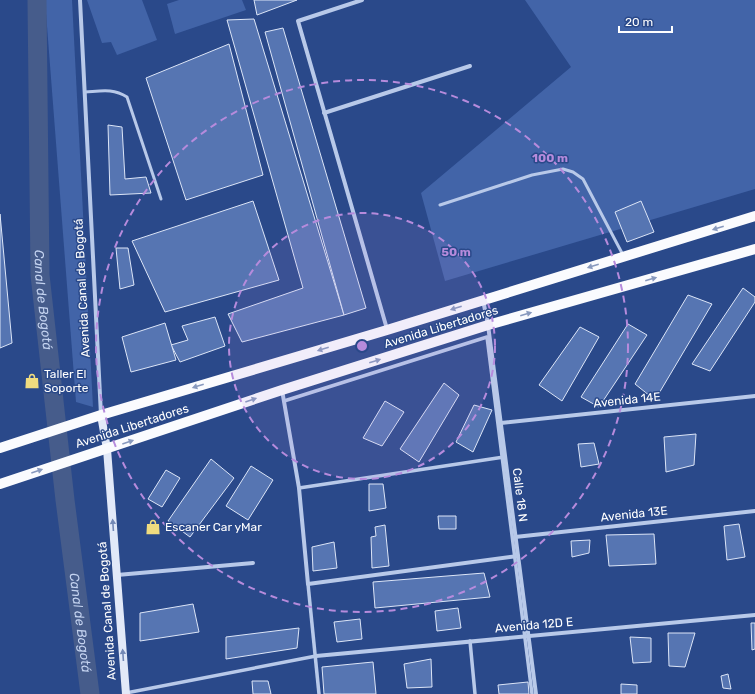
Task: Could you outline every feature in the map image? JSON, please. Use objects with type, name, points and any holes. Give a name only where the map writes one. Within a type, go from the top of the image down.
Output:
[{"type":"main road","name":"Avenida Libertadores","points":[[0,448],[101,415],[387,330],[483,299],[755,216]]},
{"type":"main road","name":"Avenida Libertadores","points":[[0,484],[282,390],[488,325],[755,249]]},
{"type":"main road","name":"Avenida Canal de Bogotá","points":[[101,415],[107,449],[126,694]]},
{"type":"street","name":"Avenida Canal de Bogotá","points":[[80,0],[101,415]]},
{"type":"street","points":[[362,0],[298,21],[387,330]]},
{"type":"street","points":[[324,113],[470,66]]},
{"type":"street","name":"Calle 18 N","points":[[483,299],[488,325],[515,537],[516,556],[536,694]]},
{"type":"street","points":[[284,401],[487,337],[516,556],[308,584]]},
{"type":"street","points":[[282,390],[299,488],[319,694]]},
{"type":"street","name":"Avenida 14E","points":[[501,423],[755,396]]},
{"type":"street","points":[[299,488],[504,457]]},
{"type":"street","name":"Avenida 13E","points":[[515,537],[755,511]]},
{"type":"street","points":[[117,575],[253,563]]},
{"type":"street","name":"Avenida 12D E","points":[[316,656],[755,615]]},
{"type":"street","points":[[527,636],[532,694]]},
{"type":"street","points":[[470,641],[475,694]]},
{"type":"street","points":[[126,694],[316,656]]},
{"type":"lane","points":[[85,92],[109,90],[119,92],[128,97],[162,199]]},
{"type":"lane","points":[[440,205],[532,176],[563,169],[573,172],[583,178],[624,257]]},
{"type":"shaded area","points":[[45,0],[72,0],[93,407],[76,402]]},
{"type":"shaded area","points":[[87,0],[142,0],[157,40],[117,55],[111,42],[102,43]]},
{"type":"shaded area","points":[[179,0],[242,0],[246,10],[175,34],[167,4]]},
{"type":"shaded area","points":[[525,0],[755,0],[755,189],[445,281],[421,193],[571,67]]},
{"type":"building","points":[[254,0],[297,0],[257,15]]},
{"type":"building","points":[[254,19],[344,315],[242,342],[228,314],[303,288],[227,20]]},
{"type":"building","points":[[283,28],[366,308],[344,315],[265,32]]},
{"type":"building","points":[[229,44],[263,175],[186,200],[146,78]]},
{"type":"building","points":[[108,125],[122,127],[125,179],[146,177],[151,193],[110,195]]},
{"type":"building","points":[[253,201],[279,280],[165,312],[132,241]]},
{"type":"building","points":[[641,201],[654,232],[627,242],[615,212]]},
{"type":"building","points":[[0,214],[12,343],[0,348]]},
{"type":"building","points":[[116,248],[128,248],[134,285],[120,289]]},
{"type":"building","points":[[743,288],[755,297],[755,302],[710,371],[692,364]]},
{"type":"building","points":[[688,295],[712,304],[655,400],[635,384]]},
{"type":"building","points":[[215,317],[225,346],[180,362],[171,345],[188,340],[182,326]]},
{"type":"building","points":[[165,323],[176,360],[131,372],[122,337]]},
{"type":"building","points":[[628,324],[647,335],[599,407],[581,397]]},
{"type":"building","points":[[580,327],[599,337],[562,401],[539,385]]},
{"type":"building","points":[[444,383],[459,395],[419,462],[400,449]]},
{"type":"building","points":[[385,401],[404,412],[382,446],[363,438]]},
{"type":"building","points":[[474,405],[492,410],[473,452],[456,442]]},
{"type":"building","points":[[696,434],[694,465],[666,472],[664,437]]},
{"type":"building","points":[[594,443],[599,464],[581,467],[578,444]]},
{"type":"building","points":[[211,459],[234,478],[190,537],[168,521]]},
{"type":"building","points":[[251,466],[273,480],[248,520],[226,506]]},
{"type":"building","points":[[166,470],[180,478],[162,507],[148,499]]},
{"type":"building","points":[[369,484],[383,484],[386,508],[369,511]]},
{"type":"building","points":[[438,516],[456,516],[456,529],[439,529]]},
{"type":"building","points":[[739,524],[745,557],[727,560],[724,526]]},
{"type":"building","points":[[385,525],[389,566],[372,568],[371,537],[376,536],[375,527]]},
{"type":"building","points":[[654,534],[656,564],[609,566],[606,535]]},
{"type":"building","points":[[590,540],[589,553],[572,557],[571,541]]},
{"type":"building","points":[[334,542],[337,568],[313,571],[312,547]]},
{"type":"building","points":[[484,573],[490,597],[375,608],[373,582]]},
{"type":"building","points":[[193,604],[199,632],[140,641],[140,613]]},
{"type":"building","points":[[458,608],[461,628],[437,631],[435,611]]},
{"type":"building","points":[[360,619],[362,639],[337,642],[334,622]]},
{"type":"building","points":[[751,623],[755,623],[755,649],[752,650]]},
{"type":"building","points":[[299,628],[297,648],[226,659],[226,637]]},
{"type":"building","points":[[668,633],[695,633],[685,667],[669,666]]},
{"type":"building","points":[[630,637],[651,638],[651,662],[633,663]]},
{"type":"building","points":[[431,659],[432,687],[407,688],[404,664]]},
{"type":"building","points":[[373,662],[376,694],[324,694],[322,667]]},
{"type":"building","points":[[728,674],[731,689],[723,688],[721,676]]},
{"type":"building","points":[[252,681],[268,681],[271,694],[253,694]]},
{"type":"building","points":[[528,682],[529,694],[499,694],[498,685]]},
{"type":"building","points":[[621,684],[637,685],[637,694],[621,694]]},
{"type":"waterway","name":"Canal de Bogotá","points":[[37,0],[40,275],[65,500],[90,694]]},
{"type":"place","name":"Taller El Soporte","points":[[32,381]]},
{"type":"place","name":"Escaner Car yMar","points":[[153,527]]}]
